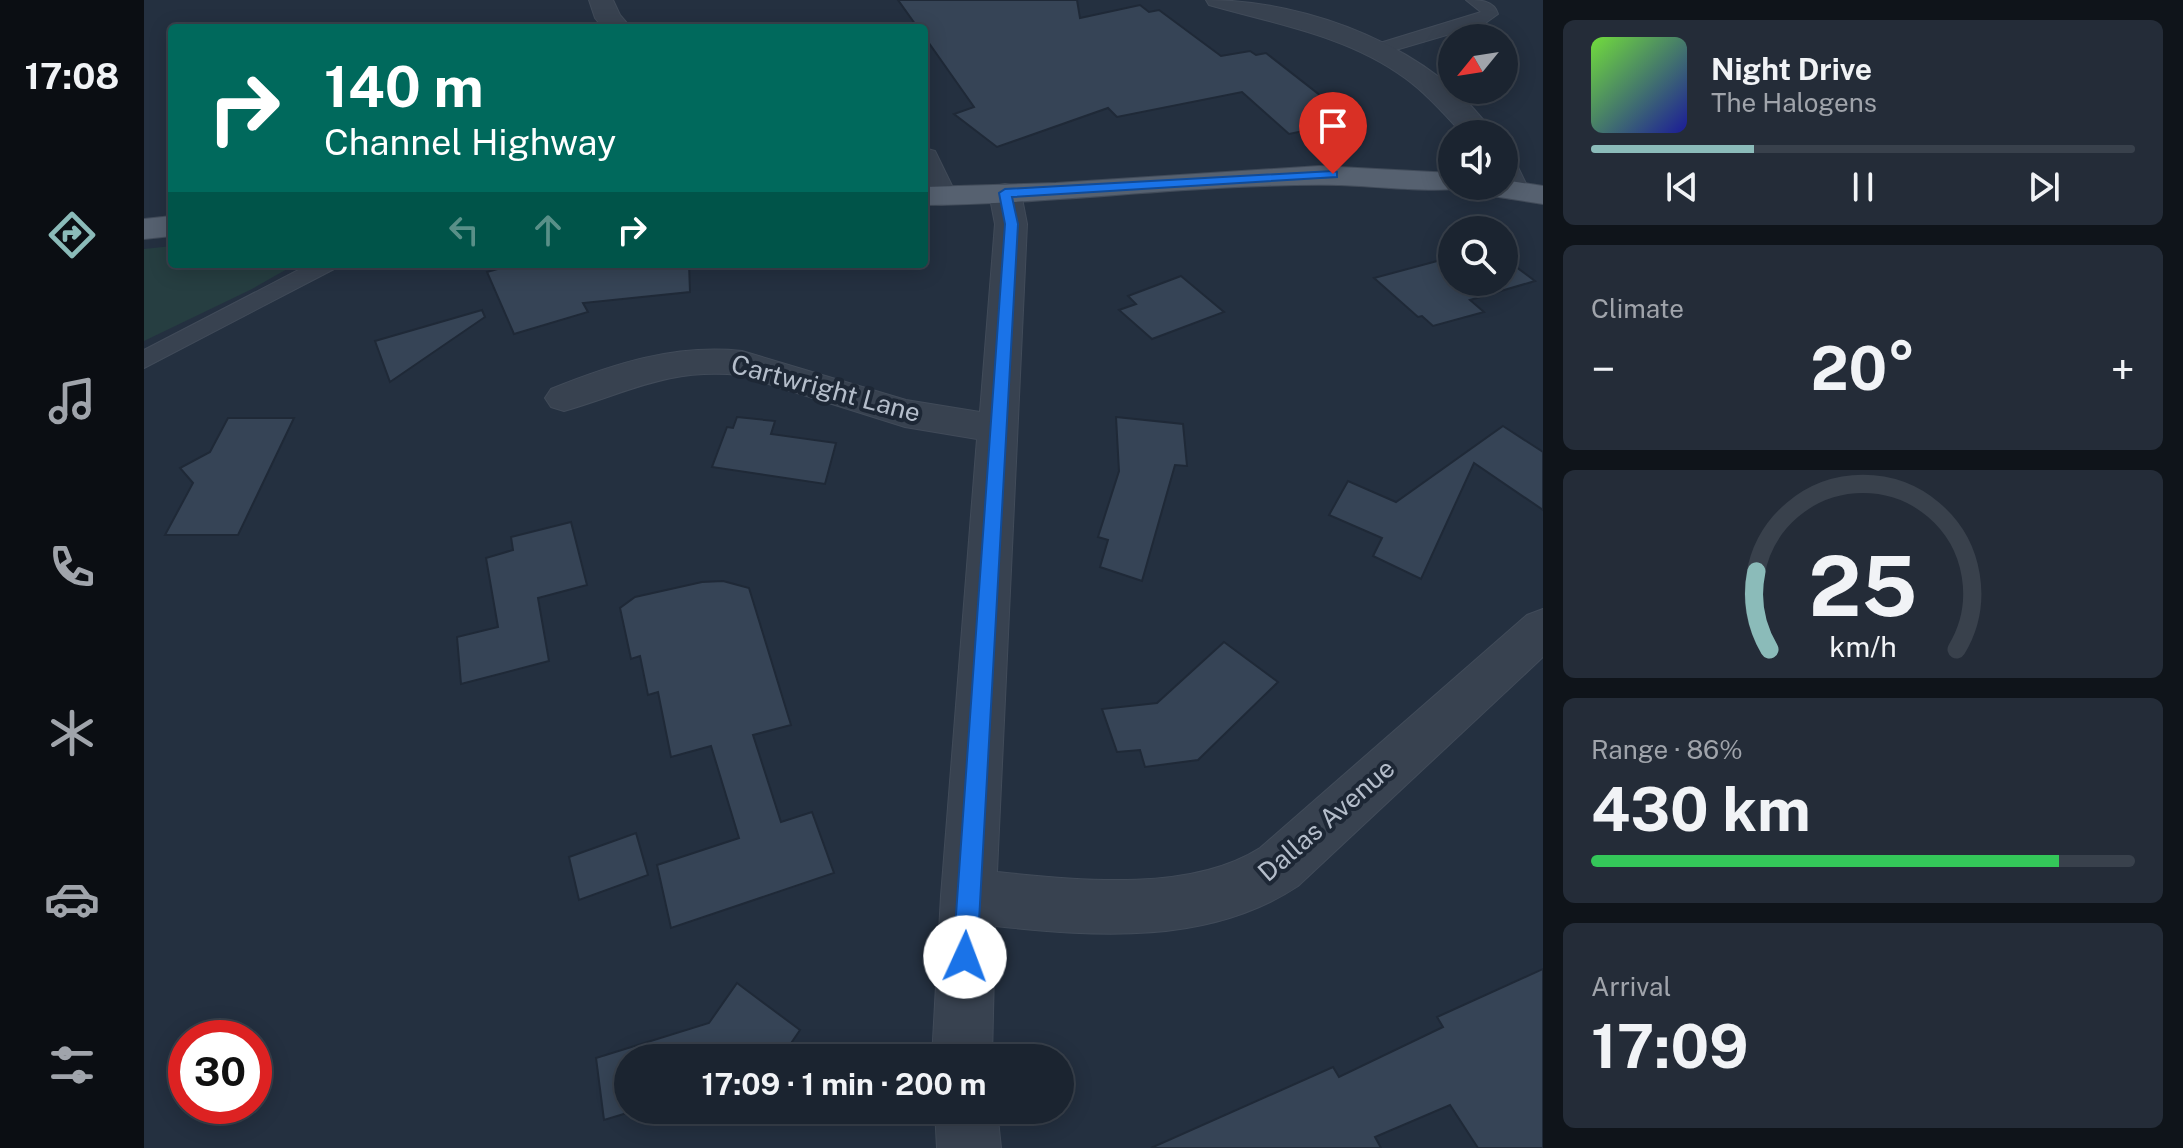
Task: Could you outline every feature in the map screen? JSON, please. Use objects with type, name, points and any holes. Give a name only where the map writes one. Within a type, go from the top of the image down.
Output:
[{"type":"main road","points":[[933,196],[1305,175],[1388,176],[1438,181]]},
{"type":"main road","points":[[144,229],[168,226]]},
{"type":"street","points":[[601,0],[608,18],[614,24]]},
{"type":"street","points":[[1218,0],[1320,29],[1376,50],[1416,73],[1465,120]]},
{"type":"street","points":[[928,174],[933,196]]},
{"type":"street","points":[[963,1044],[968,896],[1011,224],[1005,193]]},
{"type":"street","name":"Cartwright Lane","points":[[564,398],[640,371],[718,359],[742,363],[905,413],[997,429]]},
{"type":"street","name":"Dallas Avenue","points":[[968,896],[1058,906],[1190,901],[1251,885],[1279,867],[1543,628]]},
{"type":"street","points":[[967,1124],[969,1148]]},
{"type":"lane","points":[[1376,50],[1478,21],[1490,14],[1474,0]]},
{"type":"lane","points":[[144,360],[318,268]]},
{"type":"green space","points":[[168,246],[168,268],[289,268],[144,341],[144,249]]},
{"type":"building","points":[[898,0],[1077,0],[1080,18],[1140,5],[1149,12],[1159,10],[1221,56],[1250,51],[1256,55],[1266,53],[1353,121],[1289,134],[1242,92],[1117,117],[1108,108],[997,147],[954,114],[974,107],[928,42],[928,24],[915,24]]},
{"type":"building","points":[[1438,261],[1438,296],[1484,296],[1470,300],[1484,312],[1433,326],[1422,316],[1418,317],[1374,278]]},
{"type":"building","points":[[501,268],[689,268],[690,292],[583,303],[588,312],[514,334],[487,272]]},
{"type":"building","points":[[1518,268],[1535,281],[1518,286]]},
{"type":"building","points":[[1181,276],[1224,312],[1152,339],[1119,310],[1136,304],[1128,296]]},
{"type":"building","points":[[482,310],[485,317],[390,382],[375,341]]},
{"type":"building","points":[[737,417],[775,421],[771,434],[836,443],[825,484],[712,467],[727,427],[733,428]]},
{"type":"building","points":[[1116,417],[1183,424],[1187,466],[1175,465],[1142,581],[1100,567],[1108,540],[1098,537],[1119,471]]},
{"type":"building","points":[[228,418],[294,418],[238,535],[165,535],[193,483],[180,468],[210,452]]},
{"type":"building","points":[[1503,426],[1543,452],[1543,510],[1474,463],[1421,579],[1373,556],[1382,538],[1329,515],[1348,481],[1396,502]]},
{"type":"building","points":[[571,522],[587,585],[538,598],[549,661],[461,684],[457,637],[498,627],[486,558],[513,550],[511,537]]},
{"type":"building","points":[[723,581],[749,588],[791,725],[753,735],[781,822],[812,812],[834,873],[671,928],[657,865],[739,838],[711,746],[671,757],[658,692],[648,695],[640,656],[631,659],[620,608],[635,597],[702,582]]},
{"type":"building","points":[[1224,642],[1278,682],[1198,760],[1145,767],[1140,750],[1117,752],[1102,709],[1157,703]]},
{"type":"building","points":[[636,833],[648,875],[579,900],[569,857]]},
{"type":"building","points":[[1543,969],[1543,1148],[1478,1148],[1450,1105],[1375,1137],[1381,1148],[1151,1148],[1333,1067],[1339,1077],[1443,1027],[1437,1017]]},
{"type":"building","points":[[737,983],[800,1030],[790,1044],[641,1044],[709,1023]]},
{"type":"building","points":[[614,1052],[614,1117],[604,1120],[596,1058]]},
{"type":"route","points":[[965,957],[1011,224],[1005,193],[1333,174]]}]
